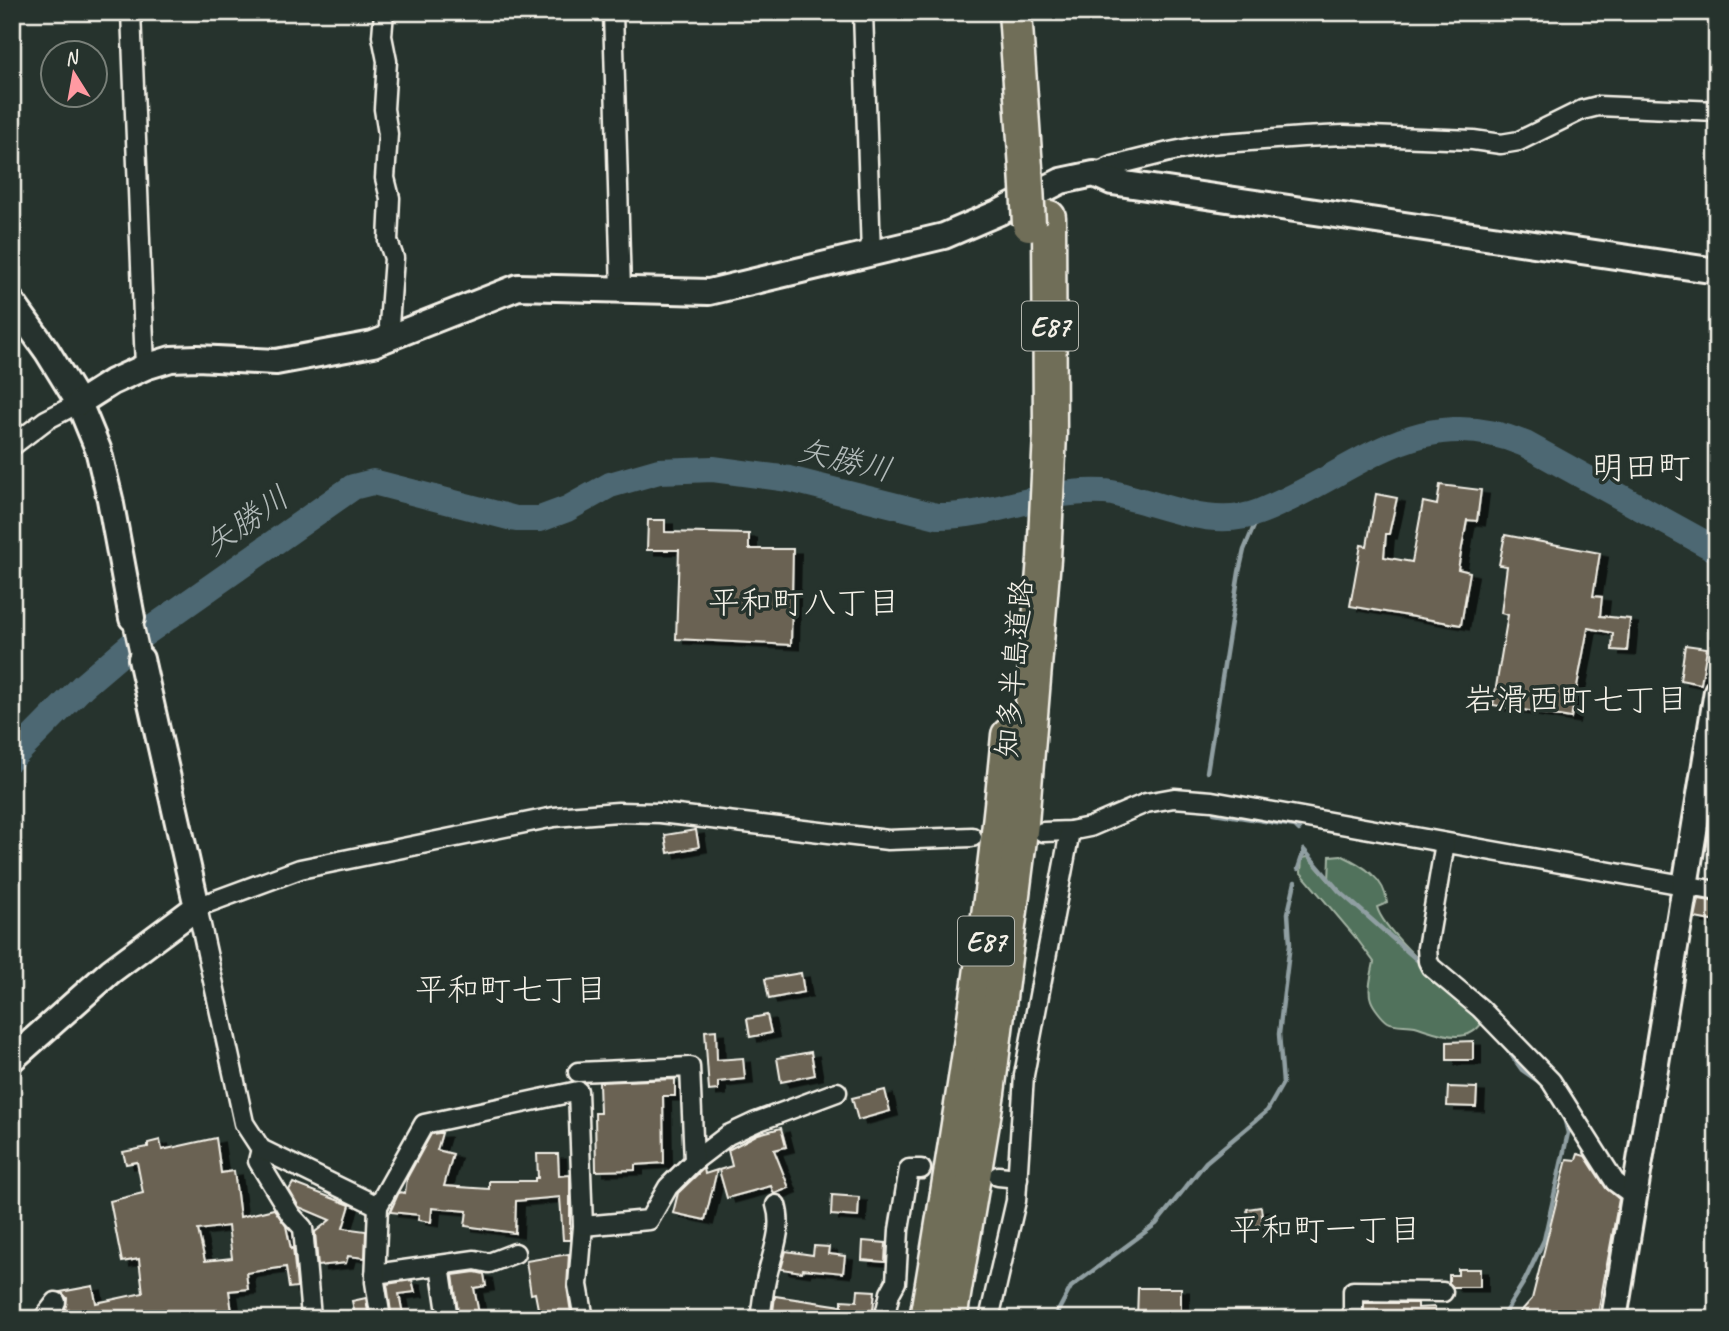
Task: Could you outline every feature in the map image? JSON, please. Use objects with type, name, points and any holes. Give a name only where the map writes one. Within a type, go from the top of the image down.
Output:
[{"type":"highway","name":"知多半島道路","points":[[1015,12],[1037,166]]},
{"type":"highway","name":"知多半島道路","points":[[950,1319],[988,1093],[1022,823],[1040,434],[1035,12]]},
{"type":"highway","name":"知多半島道路","points":[[926,1319],[961,1115],[983,965],[1034,560]]},
{"type":"highway","points":[[963,1319],[997,1113],[988,1093]]},
{"type":"street","points":[[131,12],[145,367]]},
{"type":"street","points":[[384,12],[382,36],[387,61],[384,109],[388,134],[385,178],[390,198],[388,241],[394,258],[389,325],[393,338]]},
{"type":"street","points":[[613,12],[621,290]]},
{"type":"street","points":[[863,12],[871,254]]},
{"type":"street","points":[[12,446],[46,420],[112,382],[171,359],[276,362],[373,344],[518,287],[709,292],[944,236],[1000,212],[1061,181],[1094,174],[1124,163],[1210,144],[1344,135],[1473,140],[1501,144],[1519,141],[1582,110],[1598,106],[1717,111]]},
{"type":"street","points":[[1094,174],[1112,182],[1150,188],[1717,271]]},
{"type":"street","points":[[12,302],[79,403],[101,461],[132,618],[244,1123],[261,1149],[378,1206]]},
{"type":"street","points":[[1614,1319],[1717,691]]},
{"type":"street","points":[[1043,832],[1090,827],[1146,803],[1174,798],[1212,801],[1717,891]]},
{"type":"street","points":[[12,1059],[111,971],[197,907],[300,869],[554,817],[618,812],[660,813],[888,840],[972,837]]},
{"type":"street","points":[[989,1319],[1007,1245],[1017,1178],[1024,1075],[1070,831]]},
{"type":"street","points":[[1445,843],[1427,948],[1431,967],[1480,1008],[1551,1082],[1615,1182],[1633,1195]]},
{"type":"street","points":[[578,1072],[690,1067],[694,1161]]},
{"type":"street","points":[[381,1319],[375,1274],[378,1206],[424,1124],[578,1091],[583,1226],[578,1285],[579,1303],[584,1319]]},
{"type":"street","points":[[583,1226],[649,1220],[668,1186],[694,1161],[728,1135],[837,1092]]},
{"type":"street","points":[[261,1149],[258,1161],[291,1215],[303,1228],[310,1318]]},
{"type":"street","points":[[884,1319],[890,1293],[896,1282],[899,1230],[909,1169],[921,1169]]},
{"type":"street","points":[[998,1176],[1017,1178]]},
{"type":"street","points":[[760,1319],[765,1282],[779,1227],[780,1216],[776,1205]]},
{"type":"street","points":[[375,1274],[475,1260],[489,1263],[515,1252]]},
{"type":"street","points":[[440,1265],[448,1319]]},
{"type":"street","points":[[1353,1319],[1353,1291],[1443,1292]]},
{"type":"street","points":[[43,1319],[56,1302]]},
{"type":"green space","points":[[1341,855],[1357,863],[1377,879],[1387,903],[1377,907],[1382,918],[1406,947],[1478,1014],[1483,1021],[1477,1029],[1469,1034],[1452,1036],[1391,1023],[1378,1012],[1369,991],[1374,962],[1301,873],[1302,858],[1308,857],[1329,881],[1330,856]]},
{"type":"building","points":[[1440,485],[1481,490],[1477,521],[1467,520],[1458,569],[1470,572],[1461,625],[1350,606],[1361,545],[1367,546],[1376,494],[1397,498],[1389,534],[1386,534],[1384,557],[1412,562],[1423,502],[1437,505]]},
{"type":"building","points":[[648,520],[665,520],[665,532],[749,534],[749,549],[793,549],[791,645],[676,639],[679,550],[647,550]]},
{"type":"building","points":[[1505,535],[1600,553],[1593,596],[1602,597],[1600,616],[1630,619],[1627,651],[1612,650],[1613,633],[1588,628],[1571,718],[1493,705],[1508,615],[1501,613],[1507,566],[1499,565]]},
{"type":"building","points":[[1685,645],[1707,648],[1701,684],[1680,680]]},
{"type":"building","points":[[696,830],[699,847],[668,853],[665,835]]},
{"type":"building","points":[[1699,899],[1717,902],[1717,922],[1695,918]]},
{"type":"building","points":[[801,973],[804,992],[769,999],[765,979]]},
{"type":"building","points":[[767,1015],[771,1033],[750,1037],[747,1019]]},
{"type":"building","points":[[716,1030],[717,1060],[743,1058],[745,1079],[718,1082],[718,1090],[709,1091],[705,1031]]},
{"type":"building","points":[[1473,1041],[1473,1060],[1447,1060],[1447,1042]]},
{"type":"building","points":[[811,1052],[815,1075],[781,1082],[777,1058]]},
{"type":"building","points":[[675,1079],[675,1096],[663,1096],[664,1163],[635,1165],[635,1170],[596,1171],[595,1113],[600,1113],[599,1082]]},
{"type":"building","points":[[1448,1087],[1477,1088],[1476,1107],[1447,1106]]},
{"type":"building","points":[[885,1090],[890,1111],[858,1120],[852,1098]]},
{"type":"building","points":[[781,1128],[786,1147],[774,1150],[789,1188],[774,1194],[771,1186],[727,1198],[719,1170],[732,1166],[728,1150],[758,1134]]},
{"type":"building","points":[[442,1133],[437,1150],[453,1154],[444,1186],[489,1189],[489,1181],[535,1181],[535,1178],[538,1178],[537,1154],[558,1154],[559,1176],[570,1175],[570,1240],[563,1240],[560,1197],[516,1201],[515,1233],[465,1226],[467,1211],[432,1208],[431,1222],[418,1220],[419,1215],[390,1212],[399,1192],[405,1193],[407,1178],[431,1134]]},
{"type":"building","points":[[216,1138],[221,1173],[234,1171],[240,1217],[274,1209],[286,1226],[291,1249],[293,1248],[297,1287],[289,1288],[286,1267],[246,1273],[248,1289],[229,1291],[233,1319],[66,1319],[67,1298],[61,1292],[93,1286],[96,1303],[143,1293],[139,1259],[122,1262],[110,1201],[143,1193],[137,1162],[126,1164],[123,1152],[148,1147],[148,1143],[160,1140],[162,1150]],"holes":[[[228,1226],[232,1258],[205,1261],[198,1230]]]},
{"type":"building","points":[[1578,1154],[1585,1156],[1606,1188],[1619,1199],[1597,1319],[1514,1319],[1532,1299],[1567,1159],[1576,1160]]},
{"type":"building","points":[[704,1168],[705,1174],[717,1170],[705,1220],[673,1213],[678,1193]]},
{"type":"building","points":[[293,1183],[350,1205],[343,1228],[366,1231],[365,1258],[348,1256],[346,1263],[318,1266],[315,1232],[330,1220],[299,1207],[289,1190]]},
{"type":"building","points":[[832,1195],[859,1197],[858,1217],[831,1215]]},
{"type":"building","points":[[1261,1207],[1263,1225],[1249,1227],[1247,1209]]},
{"type":"building","points":[[863,1241],[886,1243],[885,1262],[862,1260]]},
{"type":"building","points":[[814,1246],[829,1247],[828,1254],[845,1256],[843,1273],[781,1269],[786,1251],[813,1255]]},
{"type":"building","points":[[569,1254],[567,1287],[572,1319],[540,1319],[535,1293],[531,1294],[526,1261]]},
{"type":"building","points":[[1458,1269],[1480,1269],[1480,1287],[1453,1287],[1449,1283],[1449,1275],[1458,1275]]},
{"type":"building","points":[[475,1272],[484,1274],[486,1286],[474,1288],[480,1319],[459,1319],[453,1275]]},
{"type":"building","points":[[412,1280],[415,1292],[399,1294],[404,1319],[392,1319],[387,1284]]},
{"type":"building","points":[[1138,1288],[1181,1288],[1181,1319],[1137,1319]]},
{"type":"building","points":[[858,1290],[875,1291],[872,1319],[772,1319],[775,1296],[842,1306],[842,1300],[857,1301]]},
{"type":"building","points":[[366,1298],[369,1319],[356,1319],[352,1301]]},
{"type":"building","points":[[1364,1303],[1418,1303],[1418,1308],[1435,1307],[1435,1319],[1364,1319]]},
{"type":"waterway","name":"矢勝川","points":[[12,758],[83,686],[144,634],[353,487],[373,482],[516,519],[540,519],[567,509],[610,485],[659,471],[713,469],[789,479],[937,516],[979,512],[1062,494],[1104,492],[1197,516],[1228,518],[1259,512],[1293,497],[1387,447],[1418,436],[1451,430],[1486,432],[1525,444],[1717,550]]},
{"type":"waterway","points":[[1207,772],[1239,572],[1244,550],[1260,512]]},
{"type":"waterway","points":[[12,730],[33,737]]},
{"type":"waterway","points":[[1214,813],[1295,826],[1299,830]]},
{"type":"waterway","points":[[1304,850],[1339,891],[1424,966]]},
{"type":"waterway","points":[[1298,869],[1304,851]]},
{"type":"waterway","points":[[1057,1319],[1056,1315],[1071,1287],[1156,1224],[1206,1162],[1267,1111],[1283,1083],[1279,1034],[1290,944],[1288,913],[1295,882]]},
{"type":"waterway","points":[[1505,1046],[1522,1070],[1545,1086]]},
{"type":"waterway","points":[[1501,1319],[1525,1280],[1544,1240],[1568,1133],[1564,1117]]},
{"type":"district","name":"明田町","points":[[1641,467]]},
{"type":"district","name":"平和町八丁目","points":[[804,602]]},
{"type":"district","name":"岩滑西町七丁目","points":[[1576,699]]},
{"type":"district","name":"平和町七丁目","points":[[511,989]]},
{"type":"district","name":"平和町一丁目","points":[[1325,1229]]}]
